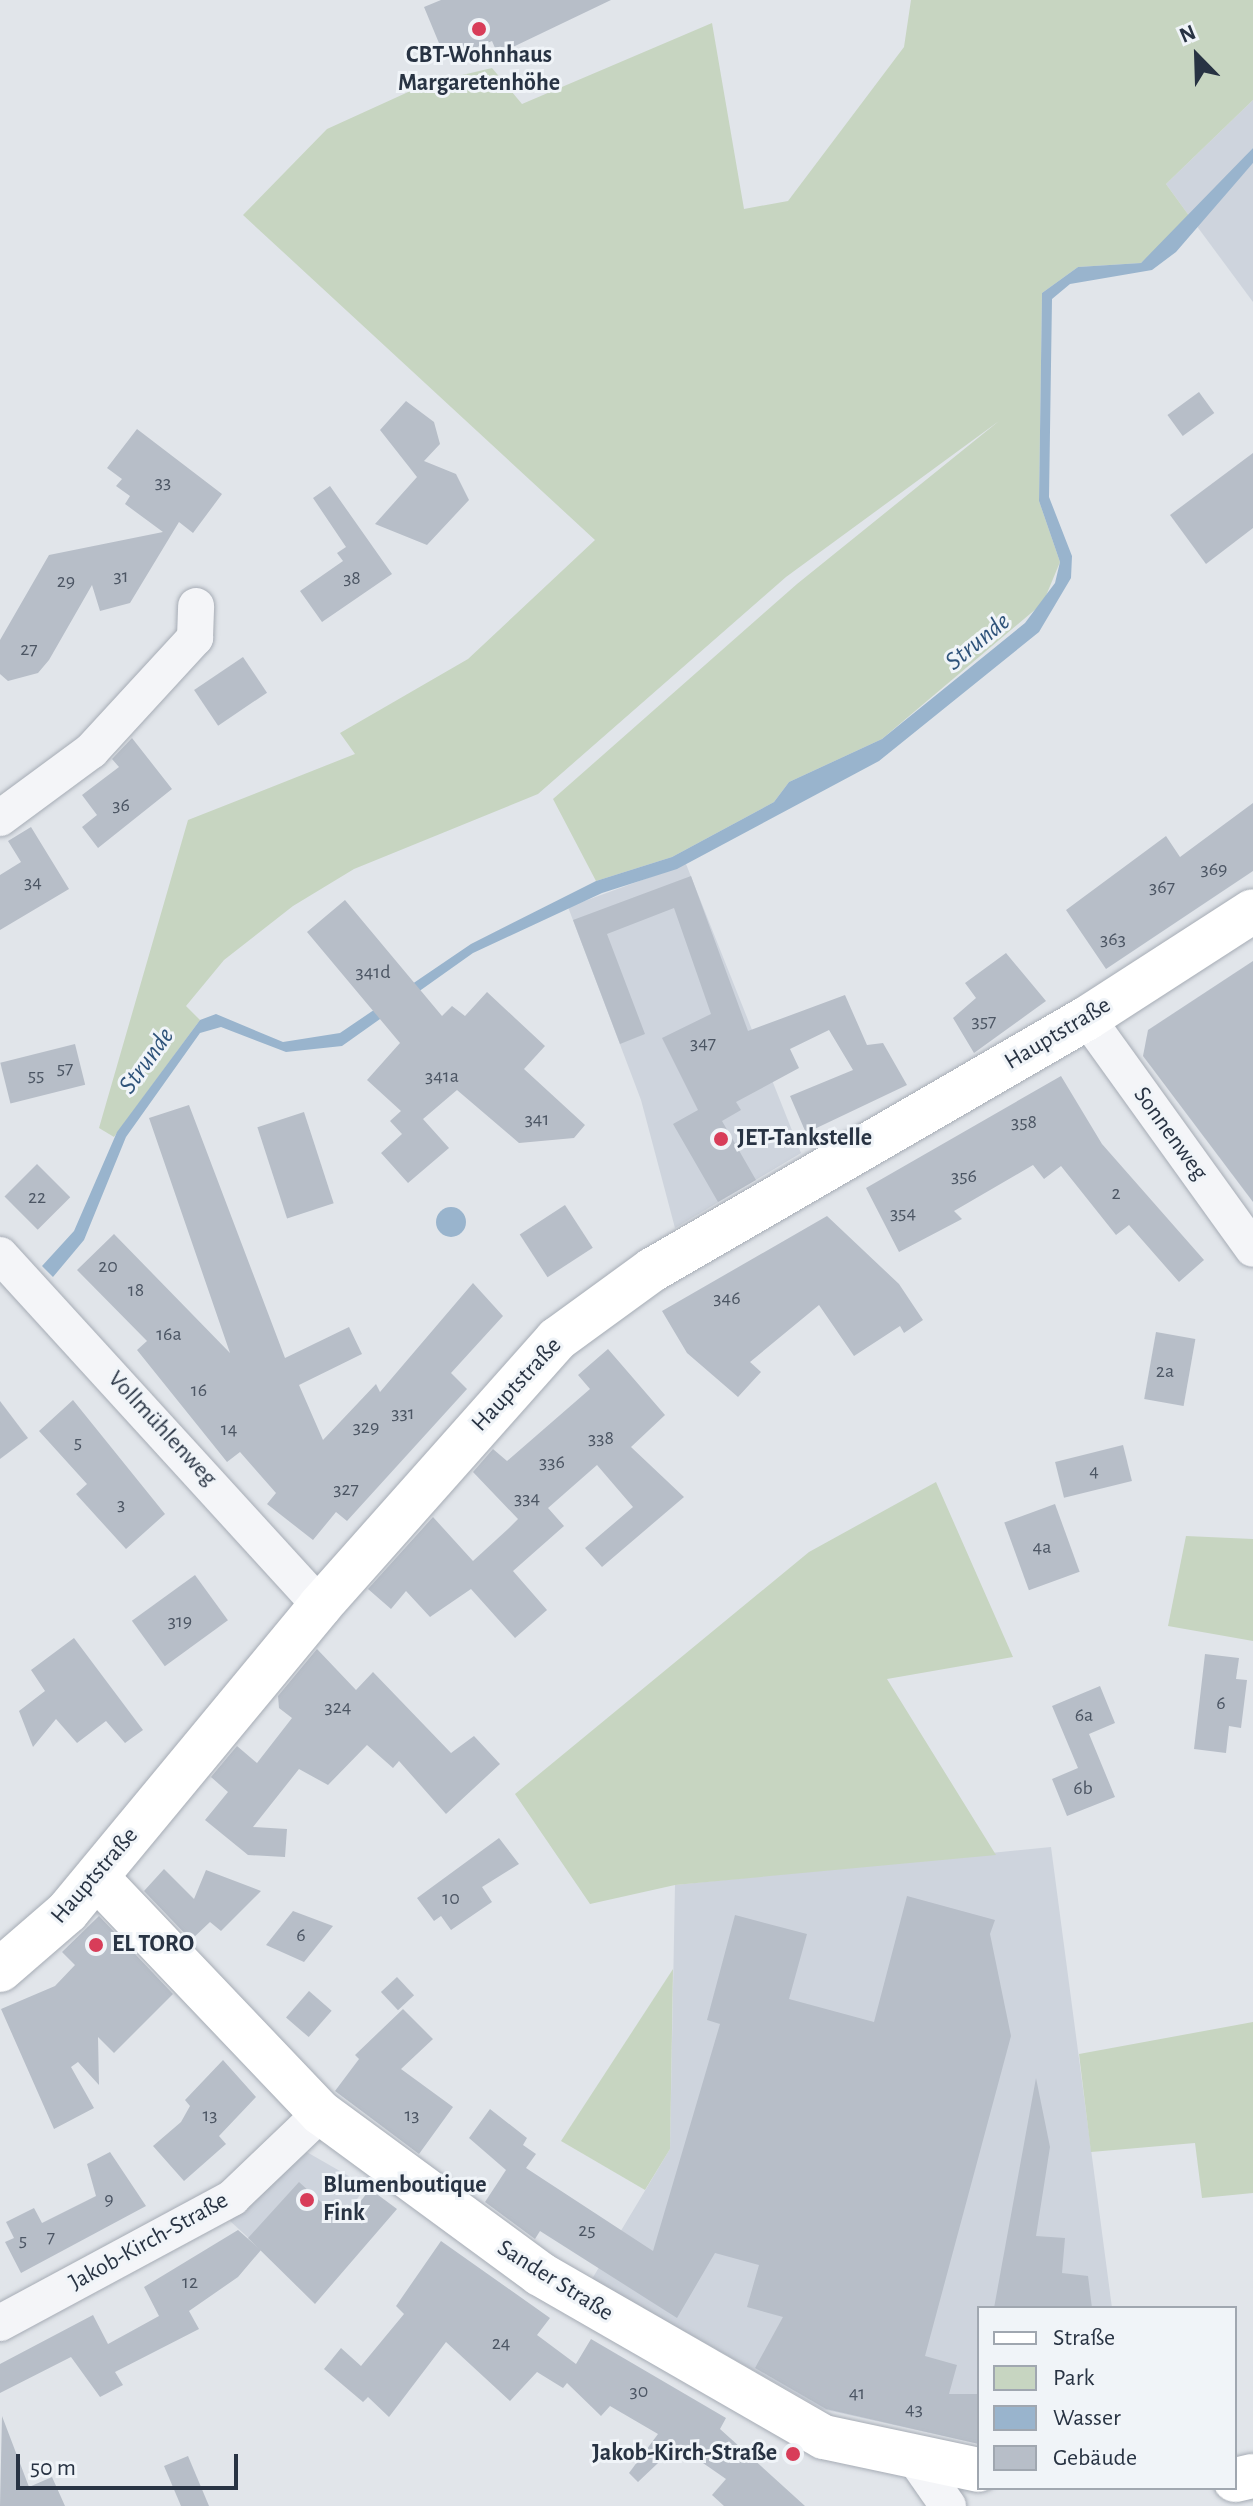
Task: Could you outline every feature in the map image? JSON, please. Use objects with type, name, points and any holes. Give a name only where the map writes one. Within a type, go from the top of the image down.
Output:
[{"type":"main road","name":"Hauptstraße","points":[[0,1970],[97,1878],[320,1606],[557,1339],[692,1246],[1087,1018],[1253,911]]},
{"type":"main road","name":"Sander Straße","points":[[97,1878],[321,2113],[540,2274],[757,2405],[824,2437],[916,2460],[977,2470]]},
{"type":"street","points":[[0,818],[91,751],[195,638],[196,606]]},
{"type":"street","name":"Sonnenweg","points":[[1087,1018],[1253,1249]]},
{"type":"street","name":"Vollmühlenweg","points":[[0,1255],[320,1606]]},
{"type":"street","name":"Jakob-Kirch-Straße","points":[[0,2323],[232,2198],[321,2113]]},
{"type":"street","points":[[916,2460],[948,2506]]},
{"type":"shaded area","points":[[1253,100],[1253,148],[1190,217],[1166,184]]},
{"type":"shaded area","points":[[1253,163],[1253,302],[1196,225]]},
{"type":"shaded area","points":[[686,864],[801,1153],[675,1228],[641,1100],[568,907]]},
{"type":"shaded area","points":[[1051,1847],[1112,2306],[977,2306],[977,2444],[822,2409],[592,2279],[670,2149],[675,1885]]},
{"type":"shaded area","points":[[305,2151],[366,2186],[299,2284],[230,2221]]},
{"type":"green space","points":[[911,0],[1253,0],[1253,100],[1166,184],[1190,217],[1141,263],[1078,267],[1042,293],[1039,501],[1060,562],[1043,603],[882,739],[789,782],[774,802],[672,857],[596,881],[553,799],[797,584],[999,421],[786,577],[538,794],[354,869],[293,906],[224,960],[186,1006],[200,1020],[114,1137],[99,1128],[188,820],[355,754],[340,733],[468,659],[595,540],[243,215],[327,129],[428,83],[492,68],[522,104],[712,23],[744,209],[788,201],[904,47]]},
{"type":"green space","points":[[936,1482],[1013,1657],[887,1679],[996,1855],[675,1885],[590,1904],[515,1794],[809,1552]]},
{"type":"green space","points":[[1186,1536],[1253,1539],[1253,1641],[1168,1626]]},
{"type":"green space","points":[[673,1969],[670,2149],[645,2190],[561,2141]]},
{"type":"green space","points":[[1253,2022],[1253,2193],[1202,2198],[1195,2143],[1091,2152],[1079,2054]]},
{"type":"water","points":[[1253,148],[1253,163],[1176,252],[1152,270],[1070,284],[1052,299],[1049,497],[1072,556],[1071,578],[1039,632],[879,761],[677,869],[602,893],[473,953],[342,1046],[286,1052],[221,1027],[200,1033],[126,1137],[84,1240],[53,1277],[42,1266],[74,1231],[117,1132],[200,1020],[216,1014],[283,1042],[340,1033],[471,944],[596,881],[672,857],[774,802],[789,782],[882,739],[1025,623],[1055,583],[1060,562],[1039,501],[1042,293],[1078,267],[1141,263]]},
{"type":"water","points":[[451,1207],[462,1211],[466,1222],[462,1233],[451,1237],[440,1233],[436,1222],[440,1211]]},
{"type":"building","name":"CBT-Wohnhaus Margaretenhöhe","points":[[441,0],[611,0],[515,46],[495,48],[492,41],[446,60],[424,7]]},
{"type":"building","points":[[1199,392],[1214,413],[1183,436],[1167,415]]},
{"type":"building","points":[[406,401],[434,422],[440,444],[424,461],[456,474],[469,500],[427,545],[375,524],[417,477],[380,430]]},
{"type":"building","points":[[137,429],[222,494],[193,533],[179,522],[130,603],[100,611],[92,585],[49,660],[38,673],[8,681],[0,674],[0,640],[49,555],[163,532],[125,504],[130,496],[116,486],[122,479],[107,468]]},
{"type":"building","points":[[1253,453],[1253,528],[1206,564],[1170,515]]},
{"type":"building","points":[[330,486],[392,574],[322,622],[300,591],[343,561],[337,553],[346,547],[313,498]]},
{"type":"building","points":[[243,657],[267,693],[218,726],[194,690]]},
{"type":"building","points":[[132,738],[172,789],[98,848],[82,827],[97,815],[82,795],[119,767],[112,759]]},
{"type":"building","points":[[1253,803],[1253,871],[1106,969],[1066,910],[1166,836],[1180,857]]},
{"type":"building","points":[[31,827],[69,889],[0,930],[0,875],[21,862],[8,841]]},
{"type":"building","points":[[691,876],[748,1031],[845,995],[867,1045],[883,1043],[907,1085],[806,1133],[790,1096],[853,1070],[829,1030],[790,1049],[799,1068],[736,1102],[741,1110],[722,1121],[756,1180],[718,1202],[673,1124],[698,1110],[662,1038],[711,1014],[674,908],[607,934],[645,1034],[620,1044],[573,920]]},
{"type":"building","points":[[345,900],[442,1016],[452,1006],[465,1016],[487,992],[545,1046],[524,1069],[585,1125],[574,1138],[519,1143],[457,1090],[423,1119],[449,1148],[408,1183],[381,1153],[402,1134],[390,1121],[401,1111],[367,1080],[400,1043],[307,932]]},
{"type":"building","points":[[1006,953],[1046,1001],[974,1053],[953,1018],[976,998],[965,983]]},
{"type":"building","points":[[1253,961],[1253,1202],[1143,1056],[1148,1030]]},
{"type":"building","points":[[75,1044],[85,1085],[10,1103],[0,1063]]},
{"type":"building","points":[[1061,1076],[1102,1144],[1204,1260],[1179,1282],[1129,1225],[1116,1235],[1061,1166],[1044,1179],[1033,1165],[954,1211],[962,1219],[899,1252],[866,1188]]},
{"type":"building","points":[[189,1105],[285,1358],[349,1327],[362,1354],[299,1385],[323,1440],[376,1384],[380,1392],[473,1283],[503,1316],[451,1373],[467,1389],[347,1521],[336,1512],[313,1540],[267,1504],[276,1493],[240,1452],[227,1462],[137,1350],[147,1341],[77,1270],[114,1234],[230,1353],[149,1118]]},
{"type":"building","points":[[304,1112],[334,1203],[287,1218],[257,1127]]},
{"type":"building","points":[[37,1164],[70,1197],[38,1230],[4,1197]]},
{"type":"building","points":[[565,1205],[593,1248],[547,1277],[520,1234]]},
{"type":"building","points":[[827,1216],[899,1284],[923,1320],[904,1333],[900,1326],[854,1356],[819,1305],[750,1362],[761,1372],[738,1397],[687,1353],[662,1311]]},
{"type":"building","points":[[1156,1332],[1195,1339],[1184,1406],[1144,1399]]},
{"type":"building","points":[[608,1349],[665,1415],[631,1447],[684,1497],[602,1567],[585,1548],[633,1507],[597,1465],[548,1508],[564,1526],[513,1571],[547,1610],[515,1638],[471,1589],[430,1617],[406,1591],[391,1609],[368,1589],[433,1517],[473,1561],[518,1519],[473,1472],[493,1449],[507,1461],[590,1389],[578,1375]]},
{"type":"building","points":[[73,1400],[165,1514],[126,1549],[76,1494],[87,1484],[39,1431]]},
{"type":"building","points":[[0,1401],[28,1438],[0,1459]]},
{"type":"building","points":[[1123,1445],[1132,1481],[1064,1498],[1055,1462]]},
{"type":"building","points":[[1055,1504],[1080,1572],[1029,1590],[1004,1522]]},
{"type":"building","points":[[195,1575],[228,1620],[165,1666],[132,1621]]},
{"type":"building","points":[[74,1638],[143,1730],[125,1743],[106,1721],[77,1743],[56,1719],[33,1747],[19,1711],[45,1691],[31,1670]]},
{"type":"building","points":[[317,1649],[356,1690],[373,1672],[451,1753],[474,1736],[500,1764],[446,1814],[399,1761],[393,1768],[367,1745],[328,1785],[299,1769],[253,1827],[287,1829],[285,1857],[248,1855],[205,1820],[228,1792],[211,1777],[237,1746],[257,1763],[292,1718],[279,1708],[278,1696]]},
{"type":"building","points":[[1205,1654],[1239,1658],[1236,1679],[1247,1680],[1241,1728],[1229,1726],[1226,1753],[1194,1749]]},
{"type":"building","points":[[1100,1686],[1115,1723],[1089,1734],[1115,1797],[1067,1816],[1052,1779],[1078,1768],[1052,1706]]},
{"type":"building","points":[[499,1838],[519,1864],[482,1887],[492,1902],[451,1930],[441,1916],[434,1921],[417,1898]]},
{"type":"building","points":[[164,1869],[194,1899],[206,1870],[261,1891],[221,1931],[210,1922],[191,1940],[144,1891]]},
{"type":"building","points":[[907,1896],[995,1920],[990,1934],[1011,2036],[925,2356],[957,2365],[949,2394],[977,2394],[977,2444],[826,2409],[755,2368],[783,2317],[747,2307],[759,2265],[715,2253],[677,2318],[540,2231],[535,2239],[485,2202],[506,2170],[469,2138],[490,2109],[527,2138],[523,2145],[536,2154],[526,2168],[653,2251],[720,2024],[707,2020],[735,1915],[807,1934],[789,1999],[874,2022]]},
{"type":"building","points":[[293,1911],[333,1926],[304,1962],[266,1945]]},
{"type":"building","points":[[99,1916],[173,1994],[114,2053],[98,2037],[99,2085],[78,2062],[71,2067],[94,2108],[54,2129],[1,2009],[55,1986],[75,1965],[62,1952]]},
{"type":"building","points":[[397,1977],[414,1995],[398,2010],[381,1992]]},
{"type":"building","points":[[309,1991],[332,2011],[309,2037],[286,2017]]},
{"type":"building","points":[[403,2009],[433,2039],[401,2069],[453,2107],[419,2154],[335,2091],[359,2059],[355,2055]]},
{"type":"building","points":[[223,2060],[256,2097],[219,2136],[226,2144],[184,2181],[153,2146],[181,2122],[190,2106],[185,2100]]},
{"type":"building","points":[[1036,2078],[1050,2147],[1036,2236],[1065,2238],[1062,2273],[1088,2276],[1092,2306],[994,2306]]},
{"type":"building","points":[[110,2152],[146,2206],[21,2273],[5,2242],[14,2238],[6,2222],[34,2208],[42,2223],[96,2196],[87,2164]]},
{"type":"building","points":[[299,2182],[344,2223],[370,2189],[397,2209],[315,2304],[248,2238]]},
{"type":"building","points":[[238,2230],[261,2250],[238,2277],[189,2311],[199,2329],[115,2372],[123,2385],[100,2397],[71,2357],[0,2393],[0,2364],[93,2315],[108,2344],[159,2316],[144,2287]]},
{"type":"building","points":[[441,2241],[550,2318],[537,2335],[576,2364],[591,2339],[726,2418],[720,2429],[805,2506],[724,2506],[712,2495],[726,2479],[677,2445],[638,2482],[629,2473],[658,2434],[610,2406],[601,2416],[567,2383],[563,2388],[537,2372],[510,2401],[446,2342],[389,2417],[368,2397],[363,2402],[324,2369],[341,2348],[361,2366],[404,2314],[396,2306]]},
{"type":"building","points":[[2,2416],[29,2487],[52,2477],[65,2506],[0,2506]]},
{"type":"building","points":[[188,2456],[209,2506],[181,2506],[164,2466]]},
{"type":"place","name":"CBT-Wohnhaus Margaretenhöhe","points":[[479,29]]},
{"type":"place","name":"JET-Tankstelle","points":[[721,1139]]},
{"type":"place","name":"EL TORO","points":[[96,1945]]},
{"type":"place","name":"Blumenboutique Fink","points":[[307,2200]]},
{"type":"place","name":"Jakob-Kirch-Straße","points":[[793,2454]]},
{"type":"water label","name":"Strunde","points":[[978,642]]},
{"type":"water label","name":"Strunde","points":[[147,1061]]}]
